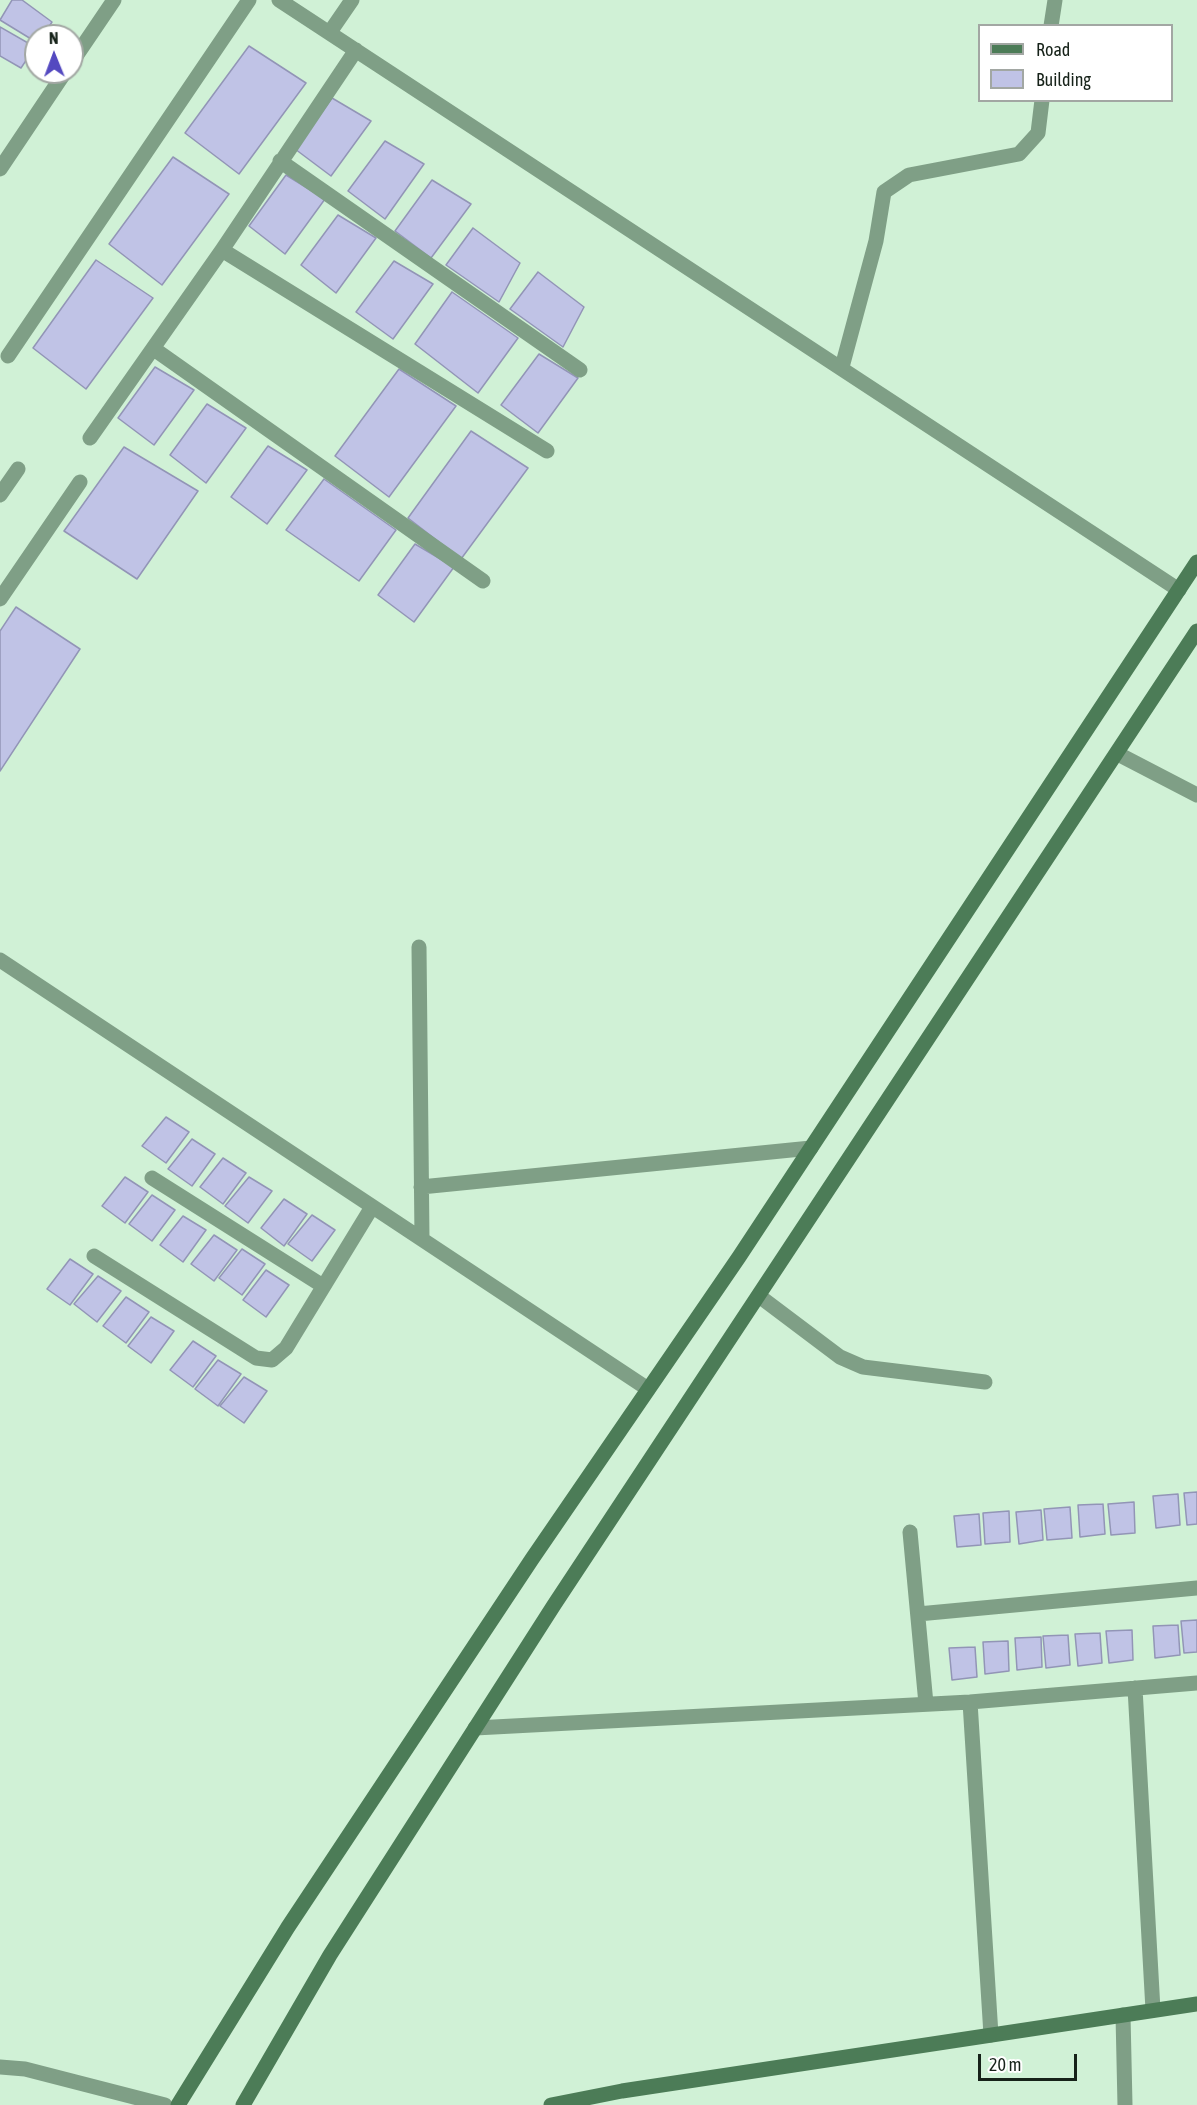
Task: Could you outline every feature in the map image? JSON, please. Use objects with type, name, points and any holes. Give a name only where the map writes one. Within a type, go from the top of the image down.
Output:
[{"type":"street","points":[[84,44],[114,0]]},
{"type":"street","points":[[8,356],[249,0]]},
{"type":"street","points":[[279,0],[1179,590]]},
{"type":"street","points":[[330,32],[352,0]]},
{"type":"street","points":[[1051,24],[1054,0]]},
{"type":"street","points":[[90,438],[222,250],[356,50]]},
{"type":"street","points":[[0,169],[57,84]]},
{"type":"street","points":[[842,367],[876,241],[884,192],[909,176],[1019,154],[1038,133],[1042,102]]},
{"type":"street","points":[[280,161],[580,370]]},
{"type":"street","points":[[222,250],[547,451]]},
{"type":"street","points":[[154,349],[483,581]]},
{"type":"street","points":[[0,495],[18,469]]},
{"type":"street","points":[[0,599],[80,482]]},
{"type":"street","points":[[178,2105],[288,1927],[532,1559],[811,1148],[1197,562]]},
{"type":"street","points":[[243,2105],[330,1955],[475,1728],[1197,631]]},
{"type":"street","points":[[1118,754],[1197,795]]},
{"type":"street","points":[[419,946],[422,1239]]},
{"type":"street","points":[[0,960],[648,1389]]},
{"type":"street","points":[[421,1187],[811,1148]]},
{"type":"street","points":[[152,1178],[323,1286]]},
{"type":"street","points":[[94,1256],[256,1358],[272,1360],[286,1348],[372,1207]]},
{"type":"street","points":[[759,1296],[840,1357],[863,1367],[985,1382]]},
{"type":"street","points":[[910,1532],[926,1704]]},
{"type":"street","points":[[918,1614],[1197,1588]]},
{"type":"street","points":[[475,1728],[970,1702],[1197,1683]]},
{"type":"street","points":[[1135,1688],[1153,2010]]},
{"type":"street","points":[[970,1702],[991,2035]]},
{"type":"street","points":[[551,2105],[622,2091],[1197,2004]]},
{"type":"street","points":[[1123,2015],[1125,2105]]},
{"type":"street","points":[[0,2067],[25,2069],[165,2105]]},
{"type":"building","points":[[12,0],[22,0],[52,22],[51,24],[24,24],[24,35],[0,20]]},
{"type":"building","points":[[0,27],[24,41],[24,64],[21,68],[0,56]]},
{"type":"building","points":[[249,46],[306,83],[239,174],[185,133]]},
{"type":"building","points":[[332,98],[371,121],[331,176],[295,149]]},
{"type":"building","points":[[385,141],[424,164],[385,219],[348,191]]},
{"type":"building","points":[[173,157],[229,194],[162,285],[109,244]]},
{"type":"building","points":[[286,175],[325,199],[285,254],[249,226]]},
{"type":"building","points":[[432,180],[471,204],[431,258],[395,231]]},
{"type":"building","points":[[338,215],[376,238],[336,293],[301,265]]},
{"type":"building","points":[[473,228],[520,263],[499,302],[446,265]]},
{"type":"building","points":[[96,260],[153,298],[86,389],[33,348]]},
{"type":"building","points":[[394,261],[433,284],[393,339],[356,312]]},
{"type":"building","points":[[538,272],[584,307],[563,347],[510,309]]},
{"type":"building","points":[[452,292],[518,338],[478,393],[415,344]]},
{"type":"building","points":[[539,354],[578,378],[538,433],[501,405]]},
{"type":"building","points":[[155,367],[194,390],[154,445],[118,418]]},
{"type":"building","points":[[399,369],[456,406],[389,497],[335,456]]},
{"type":"building","points":[[207,404],[246,428],[206,483],[170,455]]},
{"type":"building","points":[[471,431],[528,468],[461,559],[408,518]]},
{"type":"building","points":[[268,446],[307,470],[267,524],[231,497]]},
{"type":"building","points":[[124,447],[198,491],[137,579],[64,531]]},
{"type":"building","points":[[324,479],[396,530],[359,581],[286,530]]},
{"type":"building","points":[[415,544],[454,567],[414,622],[378,595]]},
{"type":"building","points":[[16,607],[80,649],[0,771],[0,631]]},
{"type":"building","points":[[166,1117],[189,1132],[166,1163],[142,1146]]},
{"type":"building","points":[[192,1139],[215,1154],[192,1186],[168,1169]]},
{"type":"building","points":[[223,1158],[246,1173],[223,1204],[200,1187]]},
{"type":"building","points":[[125,1177],[148,1192],[125,1223],[102,1206]]},
{"type":"building","points":[[249,1177],[272,1191],[248,1223],[225,1206]]},
{"type":"building","points":[[152,1195],[175,1210],[152,1241],[129,1224]]},
{"type":"building","points":[[284,1199],[307,1214],[284,1246],[261,1228]]},
{"type":"building","points":[[312,1215],[335,1230],[312,1261],[288,1244]]},
{"type":"building","points":[[183,1216],[206,1230],[183,1262],[160,1245]]},
{"type":"building","points":[[214,1235],[237,1250],[214,1281],[191,1264]]},
{"type":"building","points":[[242,1249],[265,1264],[242,1295],[219,1278]]},
{"type":"building","points":[[70,1259],[93,1274],[70,1305],[47,1289]]},
{"type":"building","points":[[266,1270],[289,1285],[266,1317],[243,1300]]},
{"type":"building","points":[[98,1276],[121,1291],[97,1322],[74,1304]]},
{"type":"building","points":[[126,1297],[149,1312],[126,1343],[103,1326]]},
{"type":"building","points":[[151,1317],[174,1331],[151,1363],[128,1346]]},
{"type":"building","points":[[193,1341],[216,1356],[193,1387],[170,1370]]},
{"type":"building","points":[[218,1360],[241,1374],[218,1406],[195,1389]]},
{"type":"building","points":[[244,1377],[267,1391],[244,1423],[220,1406]]},
{"type":"building","points":[[1197,1492],[1197,1524],[1187,1525],[1184,1493]]},
{"type":"building","points":[[1178,1494],[1180,1525],[1156,1528],[1153,1496]]},
{"type":"building","points":[[1134,1502],[1135,1533],[1111,1535],[1108,1504]]},
{"type":"building","points":[[1103,1504],[1105,1534],[1080,1537],[1078,1505]]},
{"type":"building","points":[[1070,1507],[1072,1538],[1047,1540],[1044,1509]]},
{"type":"building","points":[[1041,1510],[1043,1540],[1019,1544],[1016,1512]]},
{"type":"building","points":[[1009,1511],[1010,1542],[985,1544],[983,1513]]},
{"type":"building","points":[[979,1514],[981,1545],[957,1547],[954,1516]]},
{"type":"building","points":[[1197,1620],[1197,1652],[1184,1653],[1181,1621]]},
{"type":"building","points":[[1178,1625],[1180,1655],[1155,1658],[1153,1626]]},
{"type":"building","points":[[1132,1630],[1133,1660],[1109,1663],[1106,1631]]},
{"type":"building","points":[[1100,1633],[1102,1663],[1078,1666],[1075,1634]]},
{"type":"building","points":[[1068,1635],[1070,1665],[1046,1668],[1043,1636]]},
{"type":"building","points":[[1041,1637],[1042,1667],[1017,1670],[1015,1638]]},
{"type":"building","points":[[1008,1641],[1009,1671],[985,1674],[983,1642]]},
{"type":"building","points":[[975,1647],[977,1677],[952,1680],[949,1648]]}]
